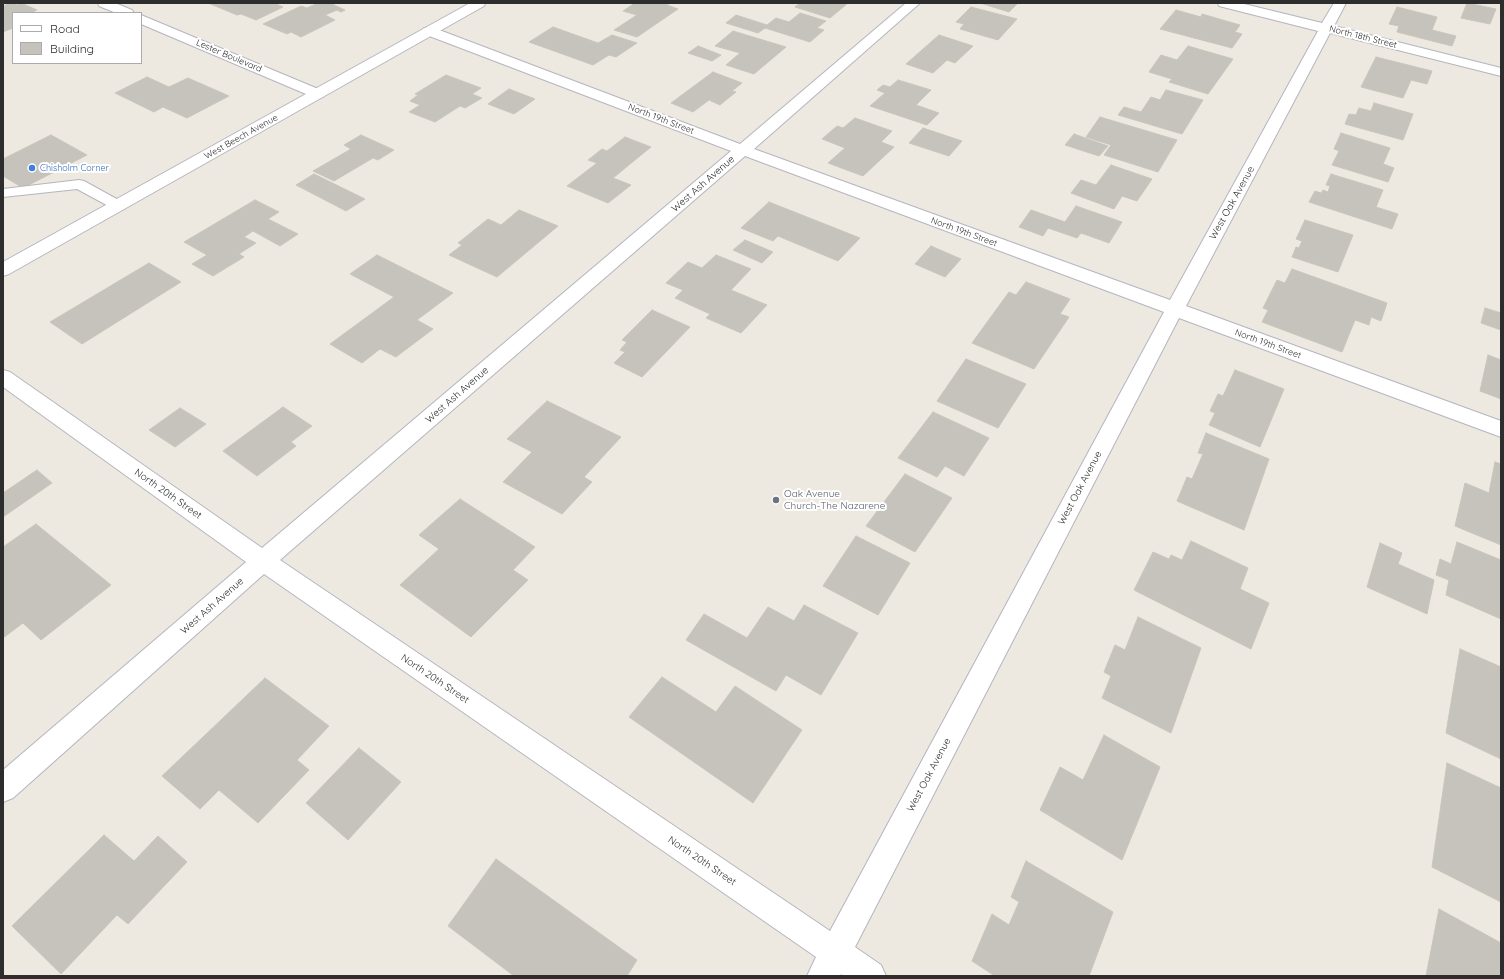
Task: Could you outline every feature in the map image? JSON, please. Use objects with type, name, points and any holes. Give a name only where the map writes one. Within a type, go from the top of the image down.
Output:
[{"type":"street","points":[[104,3],[125,12]]},
{"type":"street","name":"West Beech Avenue","points":[[4,268],[119,206],[479,3]]},
{"type":"street","name":"West Ash Avenue","points":[[3,788],[263,561],[914,3]]},
{"type":"street","name":"North 18th Street","points":[[1224,3],[1501,72]]},
{"type":"street","name":"West Oak Avenue","points":[[823,976],[1174,310],[1340,3]]},
{"type":"street","name":"Lester Boulevard","points":[[142,19],[318,94]]},
{"type":"street","name":"North 19th Street","points":[[429,31],[742,150],[1501,429]]},
{"type":"street","name":"North 20th Street","points":[[3,377],[263,561],[870,976]]},
{"type":"lane","points":[[3,193],[79,184],[119,206]]},
{"type":"building","points":[[10,3],[17,5],[21,3],[37,10],[33,12],[12,12],[12,28],[3,32],[3,6]]},
{"type":"building","points":[[208,3],[274,3],[283,7],[256,20],[241,14],[237,15]]},
{"type":"building","points":[[318,3],[330,3],[345,10],[341,12],[337,10],[325,15],[335,20],[301,37],[291,32],[287,34],[263,24],[301,6],[307,8]]},
{"type":"building","points":[[635,3],[670,3],[667,5],[678,9],[637,37],[614,30],[637,15],[623,11]]},
{"type":"building","points":[[800,3],[848,3],[830,18],[795,7]]},
{"type":"building","points":[[980,3],[1018,3],[1009,12]]},
{"type":"building","points":[[1467,3],[1496,9],[1490,24],[1461,18]]},
{"type":"building","points":[[971,7],[1017,19],[998,40],[960,29],[964,24],[956,22]]},
{"type":"building","points":[[1397,7],[1437,17],[1432,30],[1456,36],[1452,46],[1397,32],[1399,26],[1389,24]]},
{"type":"building","points":[[1176,10],[1201,17],[1202,14],[1240,25],[1235,32],[1242,34],[1232,48],[1160,29]]},
{"type":"building","points":[[800,13],[826,21],[817,28],[824,30],[810,42],[765,28],[758,33],[726,23],[736,15],[767,25],[776,18],[789,22]]},
{"type":"building","points":[[553,27],[598,43],[612,35],[637,43],[616,57],[609,55],[593,65],[529,42]]},
{"type":"building","points":[[733,31],[786,47],[754,74],[726,65],[740,53],[715,46]]},
{"type":"building","points":[[939,35],[973,46],[955,63],[947,60],[933,73],[906,64]]},
{"type":"building","points":[[698,46],[721,55],[712,61],[688,53]]},
{"type":"building","points":[[1188,46],[1233,59],[1208,94],[1169,82],[1172,79],[1149,72],[1161,55],[1177,60]]},
{"type":"building","points":[[1376,57],[1432,71],[1427,84],[1411,80],[1403,98],[1361,87]]},
{"type":"building","points":[[713,72],[742,83],[732,91],[736,92],[720,105],[709,100],[693,112],[671,103]]},
{"type":"building","points":[[446,75],[481,88],[472,94],[482,98],[465,108],[460,106],[435,122],[409,112],[420,105],[410,101],[418,95],[415,94]]},
{"type":"building","points":[[147,77],[169,87],[188,78],[229,96],[187,118],[163,107],[154,112],[115,93]]},
{"type":"building","points":[[898,80],[931,90],[916,105],[939,113],[927,125],[870,106],[885,93],[877,90],[883,85],[890,87]]},
{"type":"building","points":[[509,89],[535,99],[514,114],[488,104]]},
{"type":"building","points":[[1166,90],[1203,100],[1182,134],[1118,115],[1124,107],[1141,112],[1151,97],[1160,100]]},
{"type":"building","points":[[1374,103],[1413,114],[1403,140],[1345,124],[1349,114],[1356,115],[1359,108],[1371,111]]},
{"type":"building","points":[[1100,117],[1177,140],[1158,172],[1104,155],[1111,145],[1086,137]]},
{"type":"building","points":[[855,118],[892,131],[881,142],[894,147],[863,176],[828,163],[845,148],[822,139],[837,126],[843,128]]},
{"type":"building","points":[[923,128],[962,141],[949,156],[909,143]]},
{"type":"building","points":[[1341,133],[1390,148],[1383,164],[1394,168],[1388,182],[1332,165],[1339,151],[1334,149]]},
{"type":"building","points":[[1074,134],[1108,146],[1099,156],[1065,145]]},
{"type":"building","name":"Chisholm Corner","points":[[51,135],[87,155],[23,188],[3,176],[3,159]]},
{"type":"building","points":[[361,135],[394,150],[378,160],[373,158],[334,181],[313,171],[351,149],[344,145]]},
{"type":"building","points":[[625,137],[651,147],[613,178],[631,185],[608,203],[567,186],[597,163],[588,160],[602,149],[607,151]]},
{"type":"building","points":[[1111,165],[1152,179],[1137,201],[1122,196],[1114,209],[1071,193],[1081,180],[1096,185]]},
{"type":"building","points":[[314,174],[365,199],[346,211],[296,185]]},
{"type":"building","points":[[1331,174],[1383,190],[1376,207],[1398,214],[1392,229],[1309,202],[1315,191],[1321,193],[1323,190],[1328,192],[1330,186],[1326,185]]},
{"type":"building","points":[[255,200],[279,212],[268,219],[298,234],[280,246],[253,231],[244,237],[256,243],[239,254],[244,257],[213,276],[192,264],[207,255],[184,242]]},
{"type":"building","points":[[769,202],[860,238],[838,261],[778,236],[773,241],[741,228]]},
{"type":"building","points":[[1076,206],[1122,222],[1109,243],[1081,233],[1077,238],[1048,228],[1043,236],[1019,227],[1031,210],[1065,222]]},
{"type":"building","points":[[519,210],[558,226],[497,277],[449,255],[462,245],[458,243],[488,219],[501,225]]},
{"type":"building","points":[[1305,220],[1353,235],[1338,272],[1292,257],[1296,247],[1299,248],[1302,241],[1296,239]]},
{"type":"building","points":[[745,240],[773,252],[762,263],[733,250]]},
{"type":"building","points":[[931,246],[961,259],[945,277],[915,264]]},
{"type":"building","points":[[377,255],[453,293],[417,320],[433,329],[396,357],[380,349],[362,363],[330,344],[394,297],[350,274]]},
{"type":"building","points":[[716,255],[751,269],[731,290],[767,305],[741,333],[706,318],[710,314],[675,298],[683,290],[666,283],[688,262],[702,268]]},
{"type":"building","points":[[149,263],[181,282],[82,344],[50,322]]},
{"type":"building","points":[[1292,269],[1387,303],[1381,321],[1371,317],[1369,325],[1355,320],[1342,352],[1262,322],[1268,310],[1263,308],[1277,280],[1285,283]]},
{"type":"building","points":[[1026,282],[1070,299],[1060,314],[1069,317],[1034,369],[972,343],[1009,292],[1016,295]]},
{"type":"building","points":[[1485,308],[1501,313],[1501,330],[1481,323]]},
{"type":"building","points":[[652,310],[690,327],[642,377],[614,363],[625,352],[620,350],[627,342],[622,340]]},
{"type":"building","points":[[1488,355],[1501,360],[1501,399],[1480,391]]},
{"type":"building","points":[[966,359],[1026,384],[998,428],[937,401]]},
{"type":"building","points":[[1235,370],[1284,389],[1260,447],[1209,425],[1215,413],[1210,411],[1218,394],[1223,396]]},
{"type":"building","points":[[547,401],[621,437],[584,477],[592,482],[562,514],[503,482],[532,452],[507,439]]},
{"type":"building","points":[[283,407],[312,426],[291,442],[296,446],[257,476],[223,451]]},
{"type":"building","points":[[180,408],[206,424],[175,447],[149,430]]},
{"type":"building","points":[[933,412],[989,438],[964,476],[945,466],[937,477],[898,458]]},
{"type":"building","points":[[1206,433],[1269,459],[1244,530],[1177,501],[1187,477],[1192,479],[1203,454],[1198,453]]},
{"type":"building","points":[[1495,462],[1501,464],[1501,545],[1455,526],[1465,483],[1489,493]]},
{"type":"building","points":[[37,470],[52,483],[3,517],[3,493]]},
{"type":"building","points":[[905,474],[952,498],[915,552],[866,526]]},
{"type":"building","points":[[460,499],[535,547],[513,570],[528,580],[471,637],[400,585],[439,549],[419,535]]},
{"type":"building","points":[[36,524],[111,585],[41,640],[23,623],[3,638],[3,547]]},
{"type":"building","points":[[856,536],[910,563],[878,615],[823,586]]},
{"type":"building","points":[[1191,541],[1248,568],[1240,589],[1269,603],[1251,649],[1134,590],[1153,552],[1169,559],[1171,555],[1182,560]]},
{"type":"building","points":[[1457,542],[1501,560],[1501,619],[1446,595],[1449,580],[1436,575],[1440,559],[1451,564]]},
{"type":"building","points":[[1380,543],[1402,553],[1398,564],[1434,580],[1427,614],[1367,587]]},
{"type":"building","points":[[804,605],[858,633],[821,695],[786,675],[776,691],[686,640],[704,614],[747,638],[768,607],[794,621]]},
{"type":"building","points":[[1138,617],[1201,648],[1171,733],[1102,698],[1111,676],[1104,672],[1115,645],[1125,650]]},
{"type":"building","points":[[1460,649],[1501,667],[1501,759],[1446,733]]},
{"type":"building","points":[[662,677],[716,712],[735,686],[802,730],[753,803],[629,717]]},
{"type":"building","points":[[265,678],[329,726],[297,760],[309,770],[258,823],[219,790],[200,809],[162,776]]},
{"type":"building","points":[[1104,735],[1160,767],[1122,860],[1040,810],[1060,767],[1083,780]]},
{"type":"building","points":[[359,748],[401,782],[348,840],[306,803]]},
{"type":"building","points":[[1447,763],[1501,788],[1501,902],[1432,867]]},
{"type":"building","points":[[104,835],[134,861],[158,836],[187,862],[128,924],[117,915],[61,974],[12,926]]},
{"type":"building","points":[[496,859],[637,960],[627,976],[514,976],[448,926]]},
{"type":"building","points":[[1026,861],[1113,912],[1089,976],[995,976],[972,961],[992,914],[1009,925],[1019,902],[1011,897]]},
{"type":"building","points":[[1439,909],[1501,943],[1501,976],[1426,976]]},
{"type":"place","name":"Chisholm Corner","points":[[32,168]]},
{"type":"place","name":"Oak Avenue Church-The Nazarene","points":[[776,500]]}]
